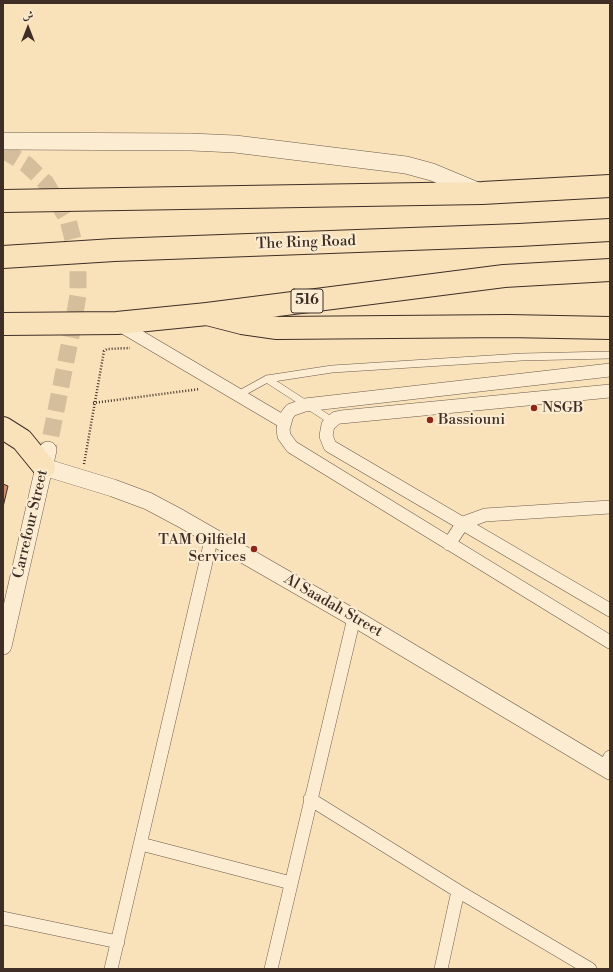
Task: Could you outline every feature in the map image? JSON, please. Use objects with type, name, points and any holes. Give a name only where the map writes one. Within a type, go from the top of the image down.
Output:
[{"type":"highway","points":[[3,201],[482,193],[610,186]]},
{"type":"highway","name":"The Ring Road","points":[[3,257],[114,250],[519,236],[610,230]]},
{"type":"highway","name":"516","points":[[3,324],[117,323],[207,314],[504,276],[610,270]]},
{"type":"highway","name":"516","points":[[207,314],[242,323],[277,328],[508,326],[610,328]]},
{"type":"highway","points":[[3,428],[46,458]]},
{"type":"street","points":[[3,141],[191,142],[257,146],[406,165],[432,172],[482,193]]},
{"type":"street","points":[[117,323],[284,422]]},
{"type":"street","points":[[610,370],[528,378],[305,405],[292,410],[284,422],[284,436],[292,447],[610,642]]},
{"type":"street","points":[[528,378],[530,397]]},
{"type":"street","points":[[610,391],[530,397],[342,417],[332,421],[326,431],[327,441],[330,446],[610,610]]},
{"type":"street","name":"Al Saadah Street","points":[[46,458],[82,478],[148,501],[212,536],[608,765]]},
{"type":"street","name":"Carrefour Street","points":[[3,646],[46,458]]},
{"type":"street","points":[[449,544],[463,523],[485,515],[497,513],[610,507]]},
{"type":"street","points":[[112,969],[212,536]]},
{"type":"street","points":[[271,969],[354,618]]},
{"type":"street","points":[[310,799],[458,891],[590,969]]},
{"type":"street","points":[[140,844],[291,883]]},
{"type":"street","points":[[441,969],[458,891]]},
{"type":"street","points":[[3,918],[118,942]]},
{"type":"lane","points":[[238,395],[267,379],[332,369],[522,357],[610,355]]},
{"type":"lane","points":[[267,379],[305,405],[332,421]]},
{"type":"path","points":[[82,478],[93,403],[104,351],[108,349],[158,348]]},
{"type":"path","points":[[93,403],[223,386]]},
{"type":"building","points":[[3,484],[8,486],[3,507]]},
{"type":"tunnel","points":[[3,150],[26,164],[46,183],[68,220],[78,259],[78,295],[48,450]]},
{"type":"place","name":"NSGB","points":[[534,408]]},
{"type":"place","name":"Bassiouni","points":[[430,420]]},
{"type":"place","name":"TAM Oilfield Services","points":[[254,549]]}]
